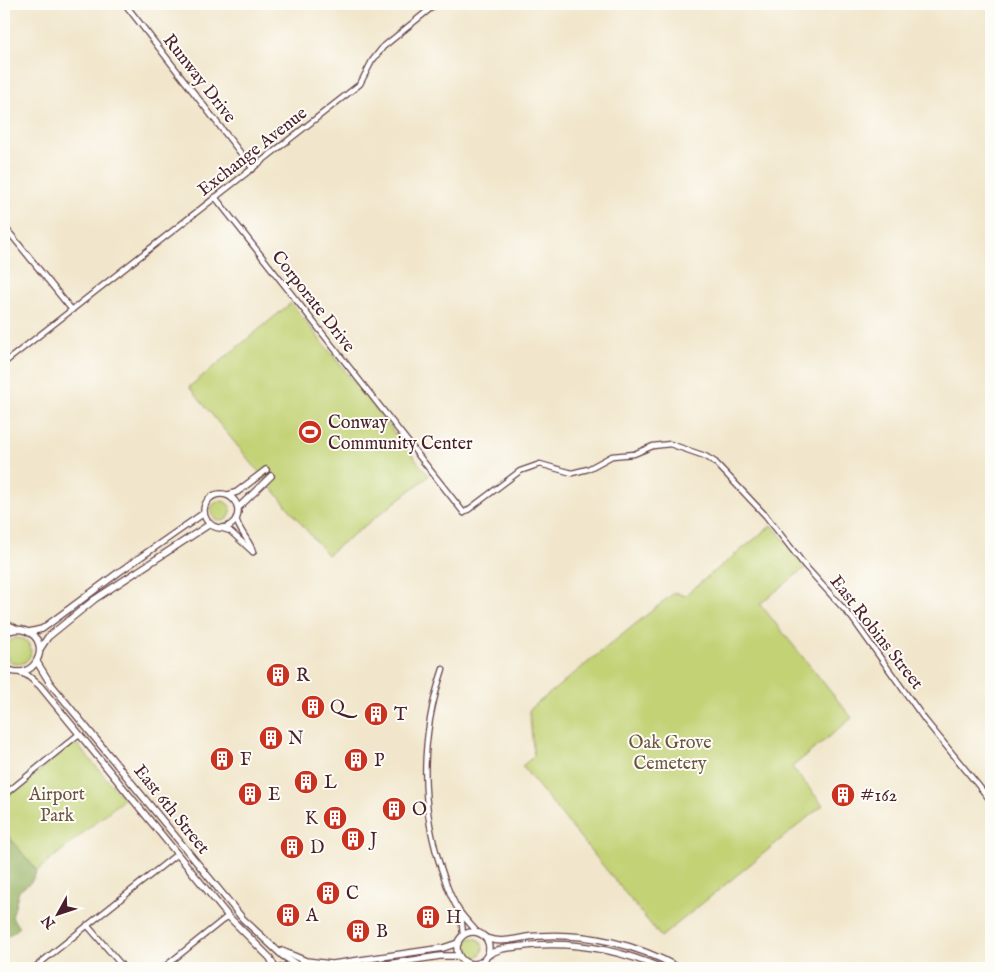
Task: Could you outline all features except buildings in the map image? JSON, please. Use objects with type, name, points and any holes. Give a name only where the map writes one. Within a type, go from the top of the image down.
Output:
[{"type":"street","name":"Runway Drive","points":[[124,4],[253,168]]},
{"type":"street","name":"Exchange Avenue","points":[[4,363],[360,84],[372,61],[383,47],[436,4]]},
{"type":"street","name":"Corporate Drive","points":[[215,198],[464,513],[520,471],[540,464],[572,473],[588,469],[612,456],[634,454],[652,446],[670,444],[689,449],[716,462]]},
{"type":"street","points":[[4,226],[72,310]]},
{"type":"street","name":"East Robins Street","points":[[716,462],[766,516],[806,567],[852,618],[925,720],[991,801]]},
{"type":"street","points":[[236,518],[243,536],[252,546],[253,552],[230,531],[210,524],[204,513],[205,504],[212,496],[228,495],[243,488],[266,470]]},
{"type":"street","points":[[238,508],[271,476]]},
{"type":"street","points":[[220,528],[230,526],[236,518],[238,508],[236,502],[228,495]]},
{"type":"street","points":[[4,623],[29,632],[42,629],[112,577],[204,513]]},
{"type":"street","points":[[5,669],[19,672],[26,671],[37,662],[40,649],[48,637],[95,599],[210,524]]},
{"type":"street","points":[[4,634],[17,629]]},
{"type":"street","points":[[29,632],[38,642],[40,649]]},
{"type":"street","name":"East 6th Street","points":[[37,662],[41,672],[234,909],[272,945],[304,968]]},
{"type":"street","points":[[442,669],[427,733],[426,799],[438,860],[448,890],[461,914],[477,932],[497,942],[537,936],[577,936],[624,945],[679,968]]},
{"type":"street","name":"East 6th Street","points":[[19,672],[40,686],[228,916],[267,954],[275,968]]},
{"type":"street","points":[[4,795],[79,734]]},
{"type":"street","points":[[34,968],[177,854]]},
{"type":"street","points":[[459,956],[458,943],[463,935],[461,914]]},
{"type":"street","points":[[162,968],[228,916]]},
{"type":"street","points":[[88,925],[124,968]]},
{"type":"street","points":[[463,935],[477,932]]},
{"type":"street","points":[[486,938],[489,948],[487,956]]},
{"type":"street","points":[[323,968],[333,964],[443,948],[458,943]]},
{"type":"street","points":[[362,968],[440,956],[459,956],[471,964],[479,963],[487,956],[503,948],[551,944],[603,949],[640,959],[661,968]]},
{"type":"street","points":[[272,945],[298,959],[333,964]]},
{"type":"street","points":[[640,959],[643,957],[662,965],[670,965]]},
{"type":"street","points":[[280,968],[287,964],[296,964]]},
{"type":"green space","name":"Conway Community Center","points":[[291,303],[429,476],[327,555],[189,387]]},
{"type":"green space","points":[[221,501],[228,504],[231,511],[228,518],[221,521],[214,518],[211,511],[214,504]]},
{"type":"green space","name":"Oak Grove Cemetery","points":[[772,525],[806,567],[760,604],[852,718],[792,767],[823,805],[661,937],[522,766],[534,756],[529,710],[675,592],[684,596]]},
{"type":"green space","points":[[18,638],[27,642],[31,651],[27,660],[18,664],[9,660],[5,651],[9,642]]},
{"type":"green space","name":"Airport Park","points":[[75,742],[124,799],[37,871],[4,830],[4,799]]},
{"type":"green space","points":[[8,836],[37,871],[31,882],[19,891],[12,917],[19,928],[4,939],[4,840]]},
{"type":"green space","points":[[473,938],[480,941],[483,948],[480,955],[473,958],[466,955],[463,948],[466,941]]},
{"type":"place","name":"Conway Community Center","points":[[310,432]]},
{"type":"place","name":"R","points":[[278,675]]},
{"type":"place","name":"Q","points":[[313,707]]},
{"type":"place","name":"T","points":[[376,714]]},
{"type":"place","name":"N","points":[[271,738]]},
{"type":"place","name":"F","points":[[222,759]]},
{"type":"place","name":"P","points":[[356,760]]},
{"type":"place","name":"L","points":[[306,782]]},
{"type":"place","name":"E","points":[[250,794]]},
{"type":"place","name":"#162","points":[[843,795]]},
{"type":"place","name":"O","points":[[394,809]]},
{"type":"place","name":"K","points":[[335,818]]},
{"type":"place","name":"J","points":[[353,839]]},
{"type":"place","name":"D","points":[[292,847]]},
{"type":"place","name":"C","points":[[328,893]]},
{"type":"place","name":"A","points":[[288,915]]},
{"type":"place","name":"H","points":[[428,917]]},
{"type":"place","name":"B","points":[[358,931]]}]
